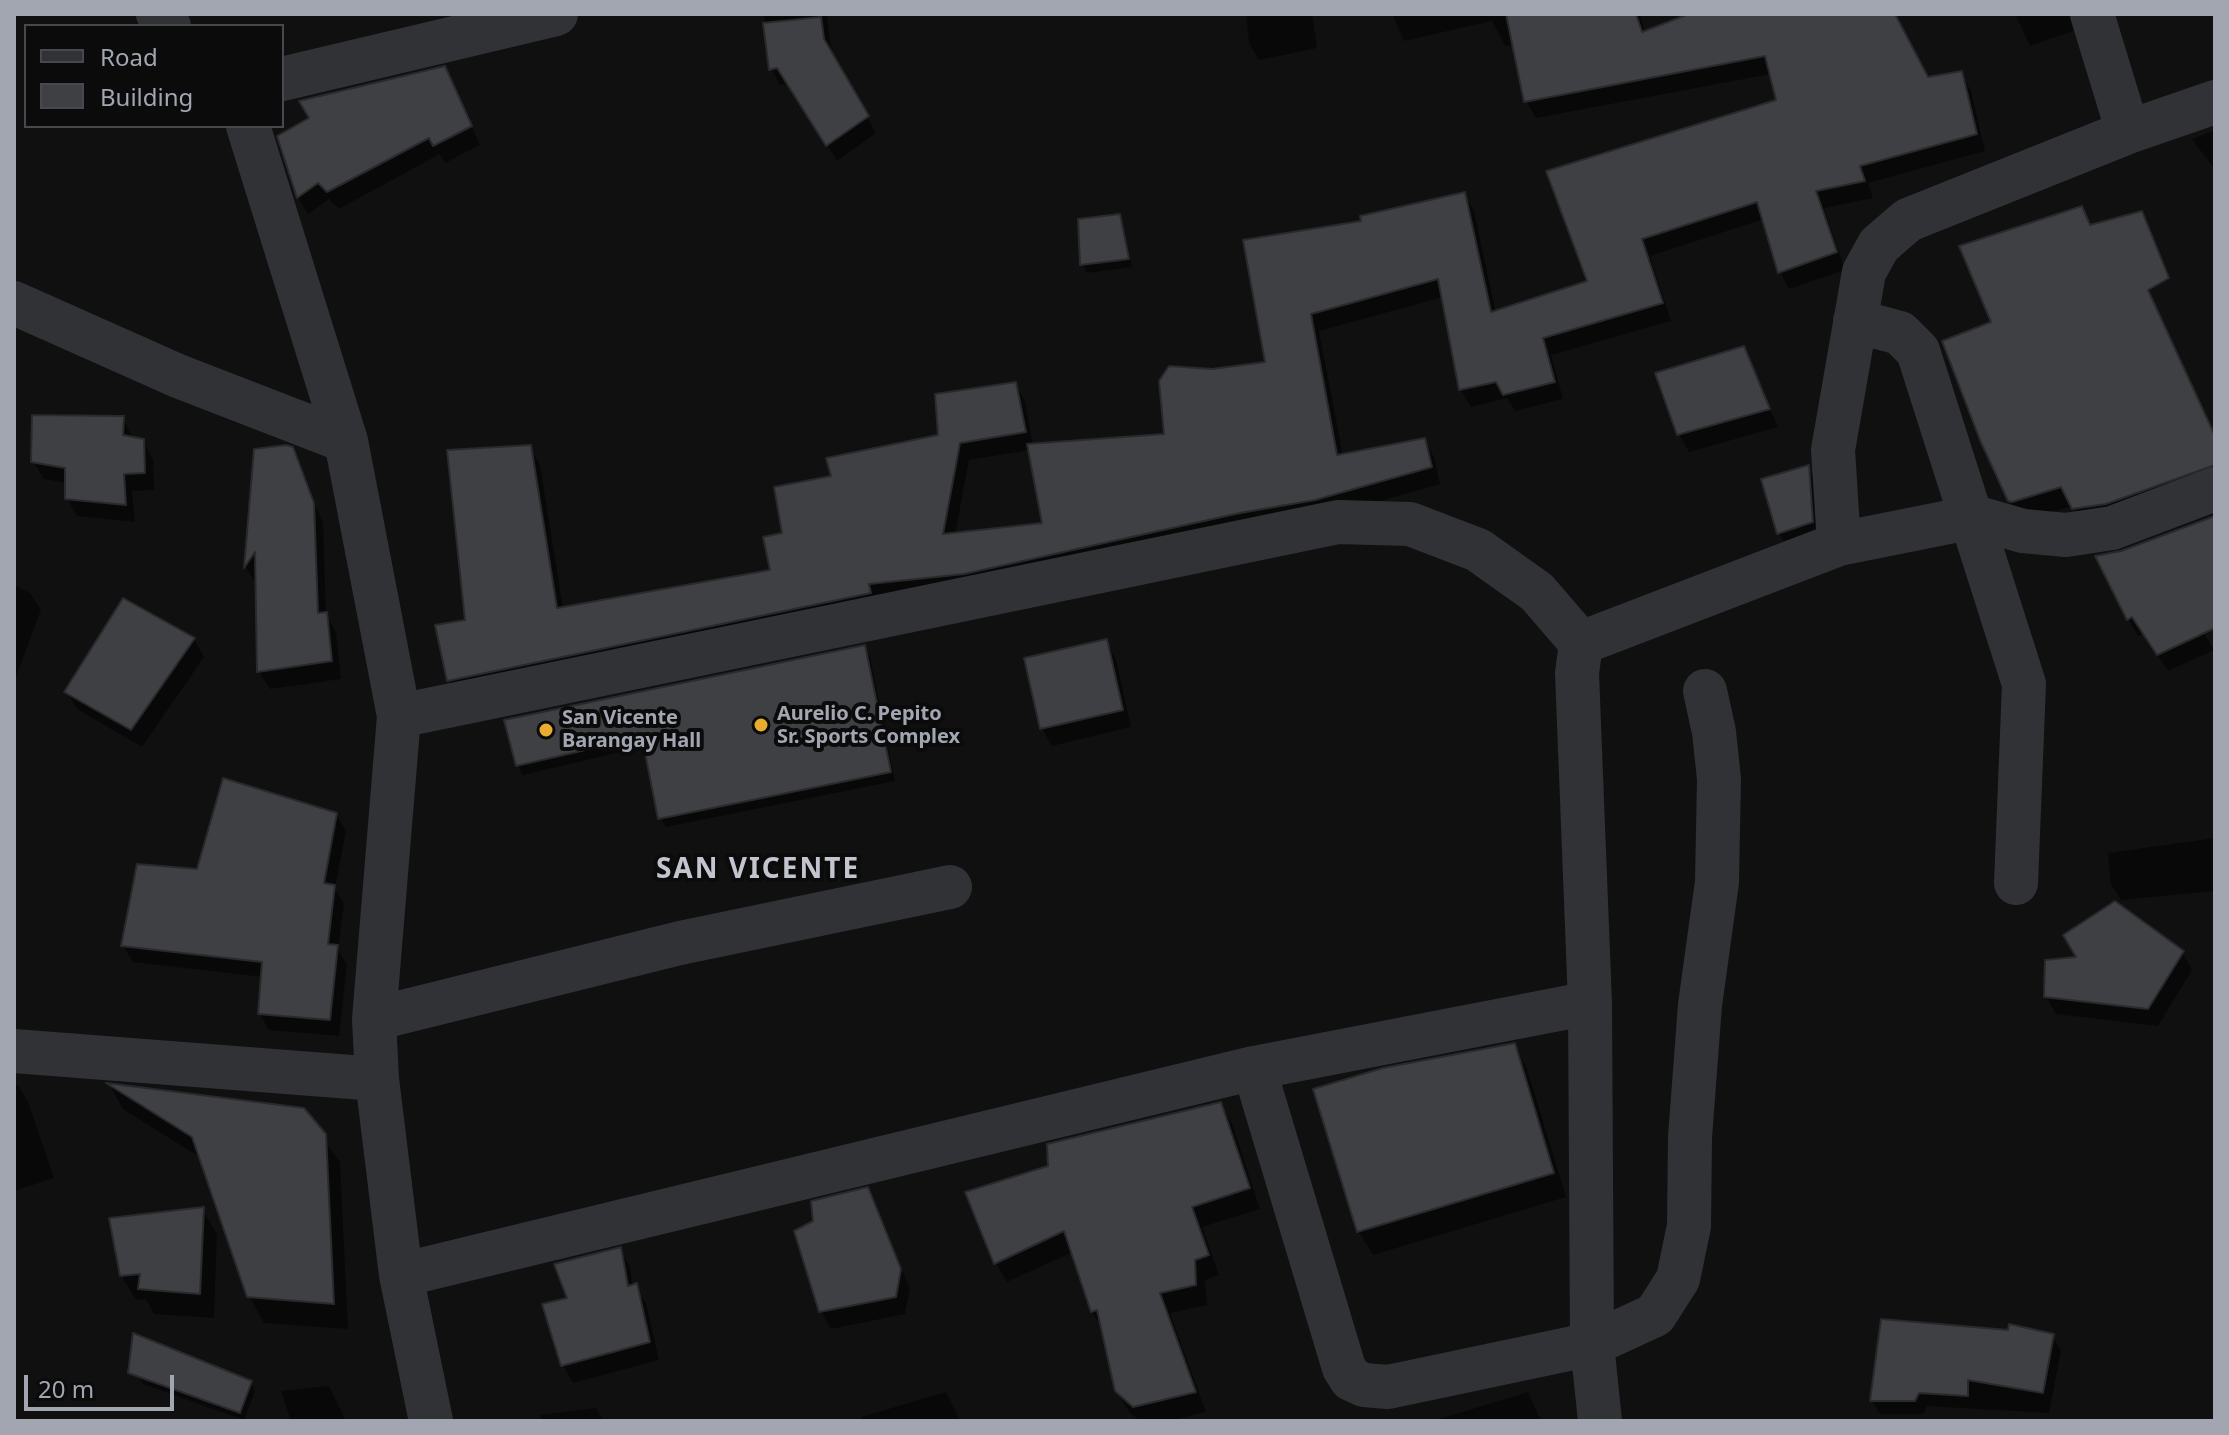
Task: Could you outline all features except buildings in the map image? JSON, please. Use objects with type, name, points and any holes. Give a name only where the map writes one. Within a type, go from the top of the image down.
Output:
[{"type":"street","points":[[284,79],[556,14]]},
{"type":"street","points":[[2092,14],[2128,132]]},
{"type":"street","points":[[1839,544],[1833,450],[1864,272],[1879,245],[1908,220],[2128,132],[2215,102]]},
{"type":"street","points":[[249,128],[346,441],[399,716],[374,1019],[377,1079],[401,1275],[431,1421]]},
{"type":"street","points":[[14,303],[178,376],[346,441]]},
{"type":"street","points":[[1855,321],[1900,333],[1918,351],[1974,517],[2024,684],[2016,883]]},
{"type":"street","points":[[1581,643],[1839,544],[1974,517],[2023,531],[2066,535],[2112,528],[2215,489]]},
{"type":"street","points":[[399,716],[1338,522],[1410,524],[1478,550],[1537,592],[1581,643],[1577,673],[1590,1003],[1592,1344],[1600,1421]]},
{"type":"street","points":[[1254,1068],[1344,1368],[1351,1379],[1364,1385],[1388,1387],[1592,1344],[1655,1315],[1678,1279],[1689,1226],[1690,1137],[1698,1034],[1717,882],[1719,779],[1714,732],[1705,691]]},
{"type":"street","points":[[374,1019],[680,943],[950,887]]},
{"type":"street","points":[[401,1275],[1254,1068],[1590,1003]]},
{"type":"street","points":[[14,1051],[377,1079]]},
{"type":"place","name":"Aurelio C. Pepito Sr. Sports Complex","points":[[761,725]]},
{"type":"place","name":"San Vicente Barangay Hall","points":[[546,730]]},
{"type":"district","name":"SAN VICENTE","points":[[758,870]]}]
